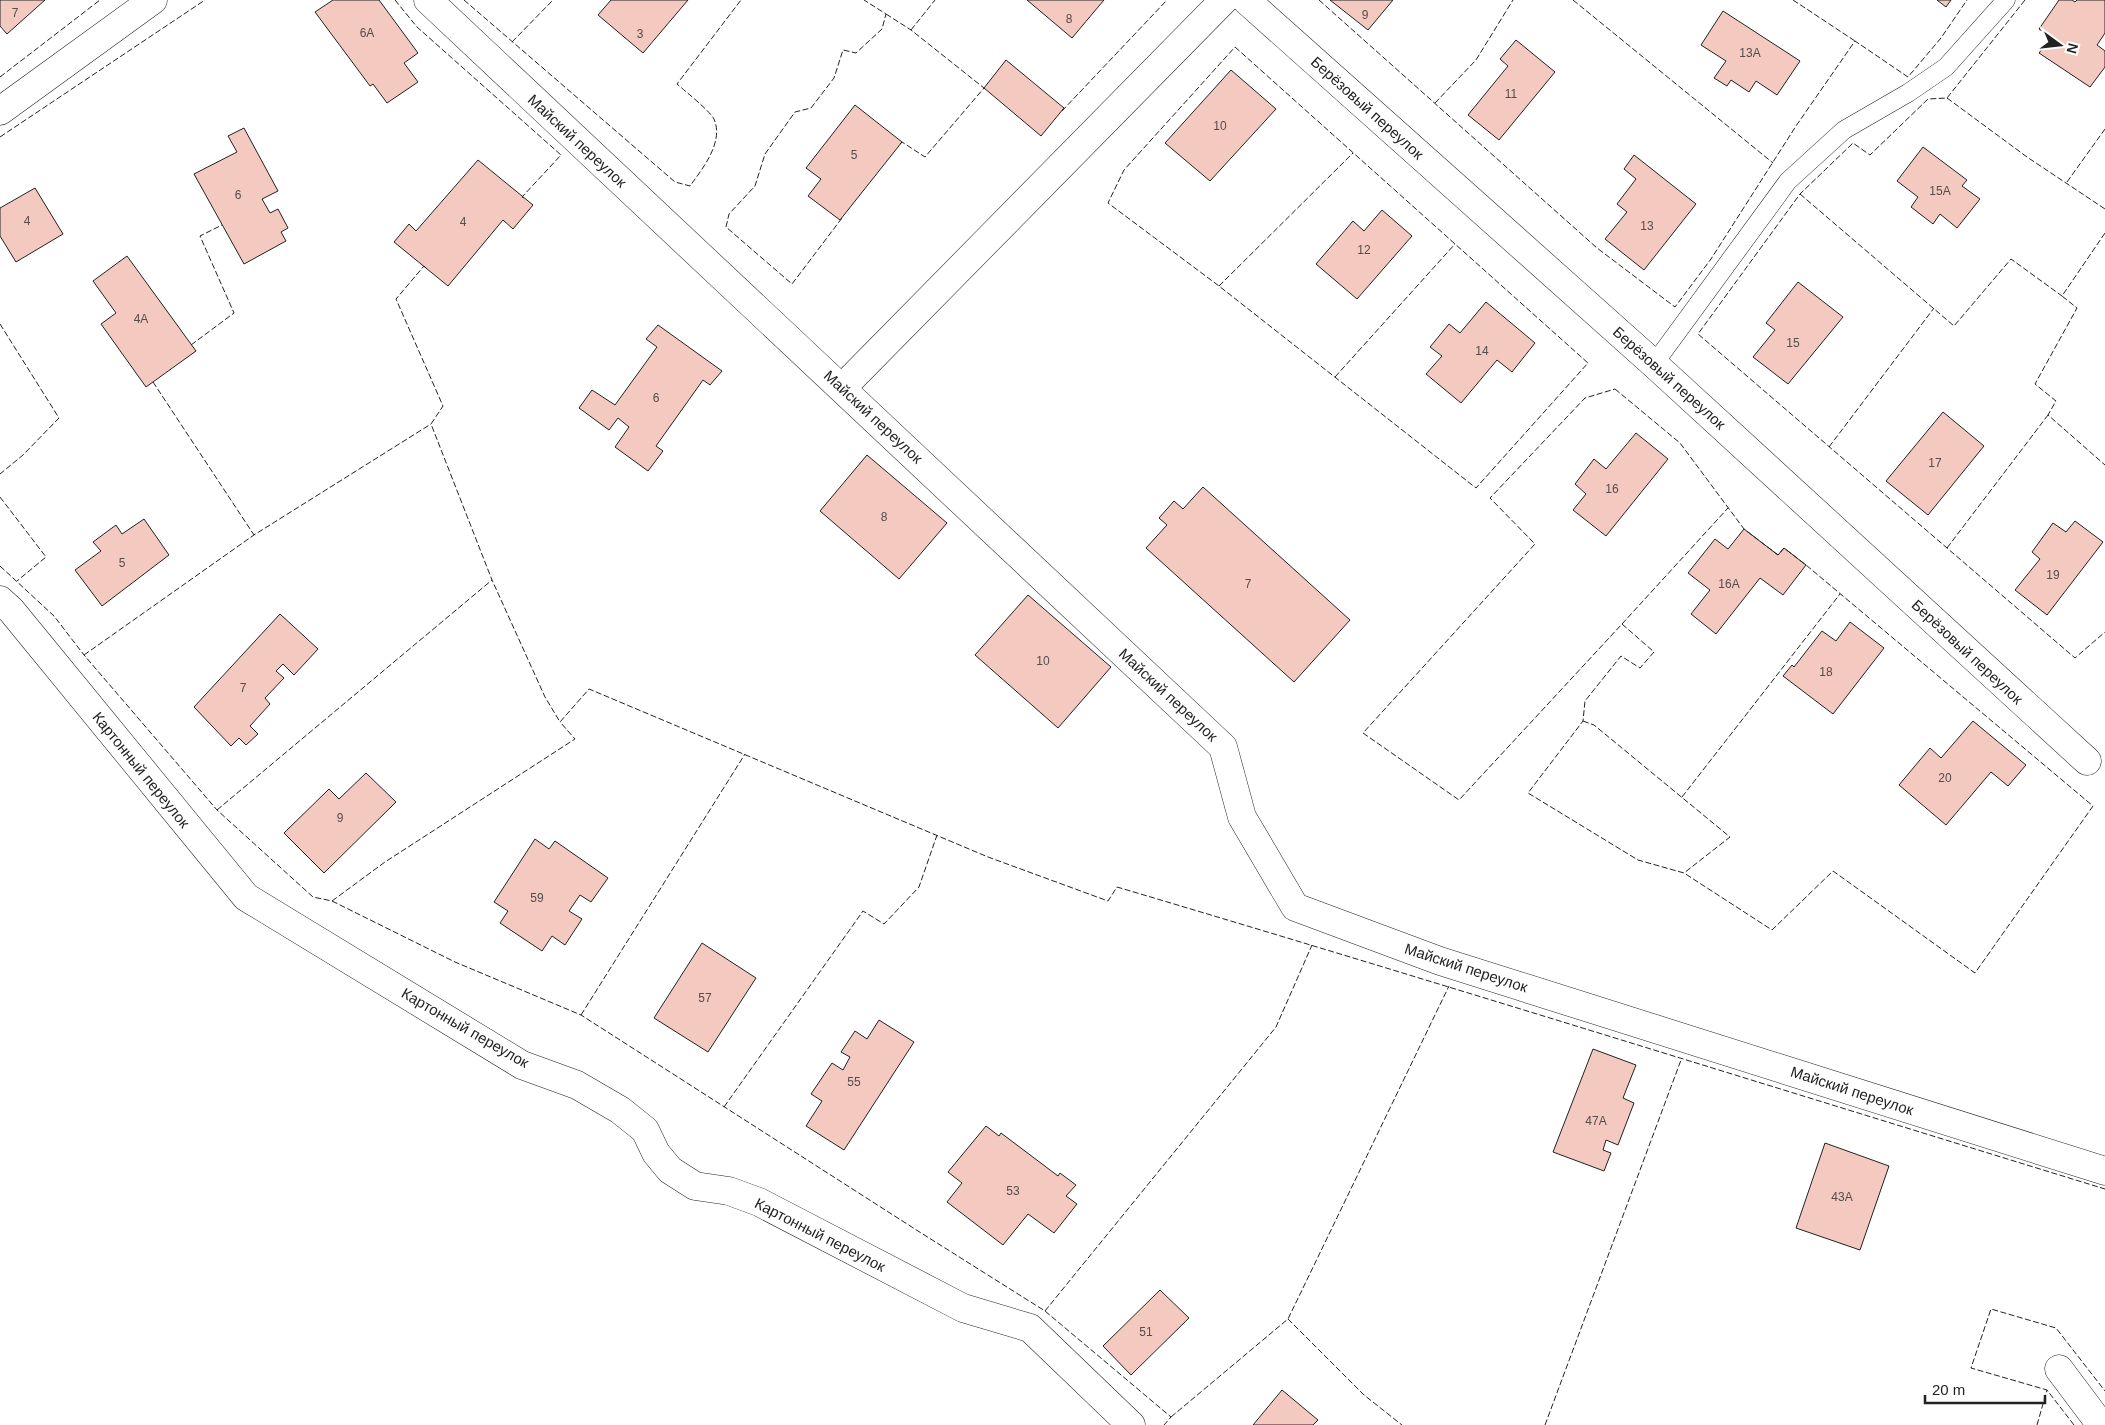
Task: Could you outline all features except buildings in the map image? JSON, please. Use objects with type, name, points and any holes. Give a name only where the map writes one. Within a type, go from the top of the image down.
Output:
[{"type":"street","points":[[0,111],[153,0]]},
{"type":"street","name":"Майский переулок","points":[[428,0],[1223,747],[1242,817],[1295,907],[1440,961],[2105,1171]]},
{"type":"street","points":[[842,388],[1224,0]]},
{"type":"street","name":"Берёзовый переулок","points":[[1246,0],[1654,364],[2086,761]]},
{"type":"street","name":"Картонный переулок","points":[[0,600],[246,897],[522,1064],[577,1085],[620,1110],[644,1130],[656,1153],[670,1170],[695,1186],[729,1191],[759,1202],[963,1308],[1030,1328],[1131,1425]]},
{"type":"street","points":[[2059,1369],[2101,1425]]},
{"type":"lane","points":[[1654,364],[1788,181],[1844,130],[1908,93],[1946,67],[2006,0]]},
{"type":"fence","points":[[0,77],[100,0]]},
{"type":"fence","points":[[0,137],[205,0]]},
{"type":"fence","points":[[395,0],[417,27],[561,155],[522,197],[524,198]]},
{"type":"fence","points":[[464,0],[675,182],[690,186],[711,154],[716,137],[716,128],[712,115],[677,84],[741,0]]},
{"type":"fence","points":[[512,42],[553,0]]},
{"type":"fence","points":[[842,218],[792,284],[726,227],[729,214],[755,186],[765,154],[795,112],[811,108],[834,78],[843,50],[856,53],[882,29],[886,14],[864,0]]},
{"type":"fence","points":[[911,30],[935,0]]},
{"type":"fence","points":[[1062,111],[1167,0]]},
{"type":"fence","points":[[1319,0],[1597,248],[1675,307],[1711,259],[1796,126],[1855,41],[1908,77],[1941,38],[1967,0]]},
{"type":"fence","points":[[1435,103],[1476,60],[1513,0]]},
{"type":"fence","points":[[1573,0],[1773,163]]},
{"type":"fence","points":[[1793,0],[1855,41]]},
{"type":"fence","points":[[2025,0],[1947,98],[1928,99],[1870,155],[1853,143],[1800,194],[1698,334],[2075,658],[2105,632]]},
{"type":"fence","points":[[886,14],[911,30],[984,88]]},
{"type":"fence","points":[[1235,47],[1588,363],[1476,488],[1219,286],[1108,203],[1124,170],[1235,47]]},
{"type":"fence","points":[[900,144],[902,142],[925,157],[985,89]]},
{"type":"fence","points":[[1947,98],[2027,157],[2105,209]]},
{"type":"fence","points":[[2067,182],[2105,129]]},
{"type":"fence","points":[[1219,286],[1353,153]]},
{"type":"fence","points":[[1800,194],[1954,326],[2011,259],[2062,296]]},
{"type":"fence","points":[[191,345],[234,313],[200,236],[222,225]]},
{"type":"fence","points":[[2105,233],[2062,296],[2077,308],[2035,384],[2056,401],[2048,415],[2105,465]]},
{"type":"fence","points":[[1335,377],[1455,244]]},
{"type":"fence","points":[[426,268],[424,266],[396,299],[443,406],[431,424],[492,580],[545,697],[560,722],[589,689],[988,857],[1108,901],[1117,887],[2105,1189]]},
{"type":"fence","points":[[1829,447],[1934,308]]},
{"type":"fence","points":[[0,324],[59,418],[23,455],[0,474]]},
{"type":"fence","points":[[153,382],[254,535]]},
{"type":"fence","points":[[1615,389],[1680,443],[1744,529],[1778,555],[1784,548],[1806,565],[2093,806],[1975,973],[1833,871],[1772,930],[1684,873],[1638,860],[1528,793],[1583,721],[1585,701],[1621,656],[1640,668],[1654,652],[1622,624],[1459,800],[1363,733],[1535,544],[1490,498],[1585,398],[1615,389]]},
{"type":"fence","points":[[1947,548],[2048,415]]},
{"type":"fence","points":[[84,655],[254,535],[431,424]]},
{"type":"fence","points":[[0,497],[46,557],[17,581]]},
{"type":"fence","points":[[1622,624],[1728,508]]},
{"type":"fence","points":[[0,566],[54,616],[84,655],[217,810],[313,897],[332,901],[455,962],[581,1015],[1045,1311],[1171,1417],[1164,1425]]},
{"type":"fence","points":[[217,810],[492,580]]},
{"type":"fence","points":[[1682,797],[1840,594]]},
{"type":"fence","points":[[1583,721],[1594,725],[1730,837],[1684,873]]},
{"type":"fence","points":[[332,901],[385,862],[575,739],[560,722]]},
{"type":"fence","points":[[581,1015],[745,754]]},
{"type":"fence","points":[[724,1107],[863,911],[884,924],[919,887],[937,835]]},
{"type":"fence","points":[[1045,1311],[1276,1027],[1312,945]]},
{"type":"fence","points":[[1171,1417],[1288,1319],[1449,986]]},
{"type":"fence","points":[[1545,1425],[1681,1060]]},
{"type":"fence","points":[[2074,1425],[2047,1390],[1971,1368],[1991,1309],[2056,1328],[2105,1391]]},
{"type":"fence","points":[[1288,1319],[1364,1395],[1402,1425]]},
{"type":"fence","points":[[2037,1425],[2047,1390]]}]
